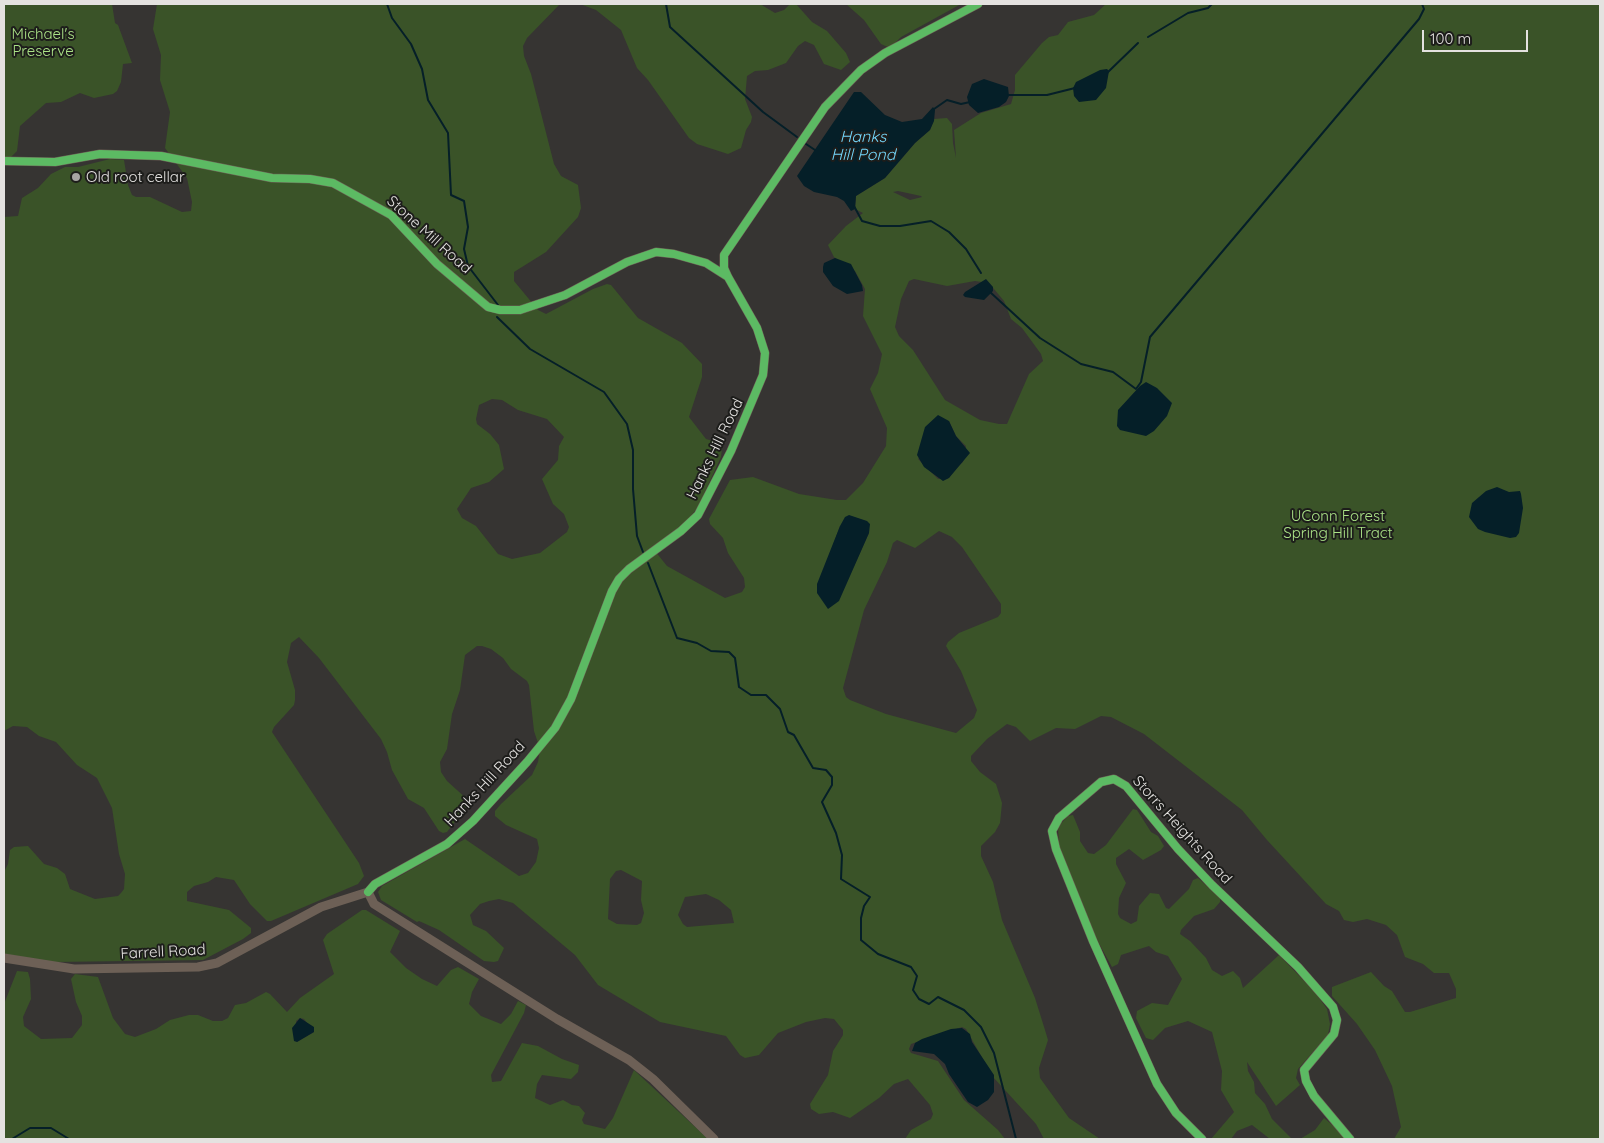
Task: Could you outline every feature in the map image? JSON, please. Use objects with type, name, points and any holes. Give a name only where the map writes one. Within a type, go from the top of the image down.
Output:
[{"type":"street","points":[[706,263],[720,259],[724,255],[825,107],[842,87],[885,53],[978,4]]},
{"type":"street","name":"Stone Mill Road","points":[[4,161],[55,162],[100,154],[161,156],[272,178],[310,179],[333,184],[391,215],[437,264],[488,306],[500,310],[520,310],[565,295],[627,262],[649,253],[670,253],[706,263],[728,277]]},
{"type":"street","name":"Hanks Hill Road","points":[[368,892],[375,884],[447,844],[473,821],[527,762],[555,728],[571,699],[612,590],[619,579],[629,569],[681,531],[698,515],[731,451],[763,375],[765,353],[757,328],[728,277],[724,268],[724,255]]},
{"type":"street","name":"Storrs Heights Road","points":[[1202,1139],[1176,1113],[1156,1084],[1093,941],[1056,850],[1052,831],[1060,818],[1101,782],[1114,780],[1126,786],[1195,867],[1298,967],[1333,1007],[1337,1020],[1334,1034],[1304,1070],[1306,1081],[1314,1096],[1350,1139]]},
{"type":"street","points":[[368,892],[374,904],[542,1009],[629,1060],[653,1079],[714,1139]]},
{"type":"street","name":"Farrell Road","points":[[4,958],[74,969],[198,967],[217,963],[321,907],[368,892]]},
{"type":"green space","name":"Michael's Preserve","points":[[4,4],[112,4],[115,23],[118,25],[132,63],[123,64],[121,82],[117,91],[113,94],[94,98],[80,93],[61,102],[46,103],[20,126],[17,151],[10,158],[4,158]]},
{"type":"green space","name":"UConn Forest Spring Hill Tract","points":[[157,4],[560,4],[527,38],[523,46],[524,56],[531,74],[554,164],[561,176],[578,185],[581,208],[578,217],[546,252],[514,272],[514,281],[538,310],[546,314],[593,289],[607,284],[611,285],[638,318],[682,343],[702,364],[702,377],[689,417],[706,439],[720,443],[722,448],[721,457],[698,507],[686,522],[654,547],[667,566],[725,598],[742,592],[745,587],[744,578],[728,553],[723,538],[710,524],[709,519],[730,480],[753,477],[799,494],[846,500],[863,483],[886,446],[887,428],[870,389],[878,373],[882,354],[863,316],[865,289],[855,271],[834,257],[828,245],[846,226],[863,213],[855,209],[856,196],[885,178],[915,143],[930,130],[934,119],[947,118],[952,124],[956,158],[954,130],[981,113],[1011,104],[1015,90],[1015,75],[1042,43],[1049,37],[1058,35],[1068,22],[1094,15],[1106,4],[1600,4],[1600,1139],[1394,1139],[1401,1127],[1392,1086],[1375,1050],[1357,1024],[1332,996],[1332,987],[1371,972],[1384,986],[1392,991],[1405,1012],[1410,1012],[1456,998],[1456,989],[1449,973],[1434,973],[1423,964],[1405,957],[1397,935],[1386,925],[1367,919],[1353,922],[1344,920],[1339,911],[1326,904],[1242,810],[1144,734],[1111,717],[1101,716],[1075,729],[1056,728],[1030,741],[1016,727],[1007,724],[987,739],[971,756],[971,761],[980,772],[996,784],[1002,803],[1000,823],[995,832],[981,846],[981,856],[993,882],[1002,920],[1035,998],[1048,1040],[1039,1068],[1040,1078],[1069,1118],[1100,1139],[1044,1139],[1036,1124],[993,1077],[966,1029],[962,1027],[911,1044],[909,1049],[911,1053],[938,1061],[964,1100],[998,1130],[1005,1139],[905,1139],[911,1130],[931,1119],[933,1114],[930,1105],[908,1079],[894,1084],[879,1098],[850,1118],[833,1112],[819,1114],[811,1109],[810,1104],[828,1075],[833,1051],[843,1035],[843,1030],[834,1019],[825,1018],[806,1022],[778,1033],[759,1055],[745,1058],[740,1055],[726,1036],[660,1022],[598,985],[575,955],[513,903],[499,899],[489,901],[480,904],[470,915],[473,925],[486,931],[504,948],[498,961],[494,962],[484,961],[439,930],[419,921],[417,922],[381,900],[378,892],[382,886],[465,839],[519,876],[528,873],[536,862],[539,848],[537,839],[506,825],[495,816],[495,811],[501,804],[532,775],[538,762],[540,749],[534,731],[529,685],[527,681],[511,669],[503,658],[491,649],[482,646],[477,646],[465,655],[460,690],[452,714],[447,749],[440,762],[441,772],[447,781],[468,800],[468,805],[447,832],[439,831],[424,808],[408,799],[392,770],[381,739],[319,658],[299,637],[291,643],[287,662],[295,690],[294,705],[274,727],[272,732],[359,863],[364,876],[358,884],[271,921],[267,921],[250,904],[234,880],[216,877],[208,882],[194,886],[187,892],[187,901],[229,910],[251,928],[251,933],[243,939],[203,960],[53,962],[4,954],[4,872],[8,864],[10,850],[14,847],[28,846],[44,864],[57,868],[65,874],[70,889],[95,899],[118,896],[124,889],[125,874],[119,854],[112,808],[97,778],[77,765],[56,742],[39,736],[27,727],[13,726],[4,731],[4,217],[18,216],[22,198],[38,188],[51,174],[65,167],[78,167],[110,159],[124,160],[128,185],[132,195],[136,197],[150,197],[182,212],[191,211],[192,202],[187,178],[165,148],[170,112],[160,80],[161,55],[153,29]],"holes":[[[898,191],[922,197],[910,200],[893,192]],[[914,279],[947,286],[975,281],[989,283],[1004,301],[1011,319],[1022,328],[1041,354],[1043,361],[1029,374],[1007,424],[980,420],[945,400],[913,350],[899,336],[895,327],[901,299],[909,281]],[[492,399],[502,400],[518,410],[547,419],[564,437],[559,446],[558,460],[542,479],[553,504],[564,514],[569,527],[567,532],[540,553],[512,559],[498,554],[476,526],[462,518],[457,509],[471,488],[489,482],[504,469],[499,445],[490,434],[477,424],[476,419],[479,405]],[[949,421],[956,436],[966,446],[963,462],[954,470],[949,478],[938,479],[918,459]],[[840,526],[869,533],[848,579],[824,570]],[[939,531],[952,537],[962,547],[1001,604],[1001,613],[998,617],[959,633],[946,646],[961,671],[977,710],[974,718],[956,733],[886,714],[850,700],[846,697],[843,688],[864,610],[887,562],[893,543],[897,540],[915,548]],[[621,870],[642,881],[641,900],[644,913],[641,923],[637,925],[617,924],[608,919],[610,879],[616,871]],[[706,894],[719,900],[731,910],[734,923],[687,927],[678,915],[685,897]]]},
{"type":"green space","points":[[580,4],[760,4],[775,13],[784,10],[790,4],[796,4],[812,22],[827,31],[846,53],[850,62],[841,70],[824,64],[814,45],[805,41],[798,46],[786,63],[768,70],[755,71],[747,76],[745,99],[752,117],[751,122],[746,130],[741,148],[728,154],[697,144],[689,138],[648,80],[637,68],[621,30],[596,10]]},
{"type":"green space","points":[[846,4],[961,4],[901,37],[890,48],[881,44],[864,20]]},
{"type":"green space","points":[[1133,809],[1137,810],[1151,832],[1158,836],[1164,846],[1161,850],[1143,860],[1129,849],[1116,858],[1116,864],[1126,883],[1119,898],[1118,914],[1120,918],[1131,924],[1137,921],[1139,906],[1150,893],[1159,894],[1166,908],[1169,909],[1189,889],[1193,880],[1198,878],[1220,898],[1220,902],[1214,909],[1194,916],[1181,930],[1180,934],[1190,941],[1206,958],[1212,970],[1222,976],[1233,971],[1240,978],[1243,988],[1279,955],[1315,992],[1327,1009],[1330,1024],[1328,1035],[1298,1069],[1296,1078],[1300,1085],[1276,1106],[1247,1062],[1248,1071],[1254,1082],[1255,1093],[1265,1104],[1272,1119],[1292,1139],[1270,1139],[1252,1125],[1237,1131],[1231,1139],[1211,1139],[1234,1112],[1221,1090],[1222,1071],[1212,1032],[1188,1021],[1165,1028],[1153,1040],[1146,1038],[1136,1018],[1137,1011],[1152,1003],[1168,1005],[1182,979],[1168,956],[1156,952],[1149,946],[1121,955],[1118,964],[1112,967],[1092,931],[1059,849],[1058,827],[1068,816],[1073,815],[1080,832],[1080,841],[1088,853],[1094,854],[1106,845]]},
{"type":"green space","points":[[362,910],[366,910],[400,931],[390,952],[406,968],[422,979],[437,986],[451,970],[458,967],[479,979],[472,992],[469,1004],[481,1016],[501,1024],[511,1014],[518,1001],[526,1005],[524,1013],[491,1075],[492,1082],[501,1081],[522,1043],[538,1046],[562,1059],[579,1065],[578,1072],[571,1079],[542,1075],[537,1084],[535,1098],[550,1105],[563,1100],[572,1105],[579,1106],[585,1113],[582,1120],[584,1124],[605,1129],[613,1118],[634,1070],[708,1139],[4,1139],[4,1004],[17,971],[28,972],[30,979],[31,999],[23,1017],[24,1026],[41,1039],[72,1038],[82,1025],[82,1016],[76,1002],[71,979],[75,974],[98,977],[113,1018],[125,1034],[135,1037],[156,1029],[170,1020],[189,1015],[198,1015],[213,1021],[222,1021],[228,1018],[235,1005],[246,1003],[266,992],[287,1012],[300,998],[334,974],[323,940],[327,934]],"holes":[[[300,1018],[304,1019],[314,1032],[297,1042],[296,1021]]]},
{"type":"green space","points":[[1324,1118],[1345,1139],[1300,1139],[1315,1130]]},
{"type":"water","points":[[1107,69],[1109,71],[1106,88],[1096,100],[1079,102],[1074,96],[1073,88],[1076,82],[1100,70]]},
{"type":"water","points":[[984,79],[1008,87],[1009,96],[1006,102],[999,107],[978,113],[969,105],[967,97],[972,84]]},
{"type":"water","name":"Hanks Hill Pond","points":[[854,92],[861,92],[885,115],[902,122],[922,119],[933,107],[935,110],[934,121],[930,130],[915,143],[885,178],[856,196],[855,209],[851,211],[844,201],[837,197],[814,192],[804,186],[797,176]]},
{"type":"water","points":[[835,258],[851,264],[862,285],[863,291],[847,294],[833,286],[823,272],[823,267],[824,263]]},
{"type":"water","points":[[986,279],[993,287],[993,291],[984,300],[963,295],[965,292]]},
{"type":"water","points":[[1146,382],[1157,388],[1172,403],[1167,416],[1154,431],[1146,436],[1120,430],[1117,426],[1118,410]]},
{"type":"water","points":[[938,415],[949,421],[956,436],[970,453],[949,478],[943,481],[924,467],[917,455],[925,427]]},
{"type":"water","points":[[1497,487],[1509,492],[1520,491],[1523,508],[1519,533],[1516,537],[1510,538],[1485,532],[1478,529],[1469,517],[1472,503],[1486,491]]},
{"type":"water","points":[[849,515],[867,521],[870,524],[869,533],[839,601],[828,609],[817,593],[817,584],[840,526],[845,517]]},
{"type":"water","points":[[300,1018],[314,1027],[314,1032],[297,1042],[294,1041],[292,1028]]},
{"type":"water","points":[[962,1028],[970,1034],[972,1042],[994,1075],[994,1092],[988,1100],[977,1107],[968,1102],[949,1074],[945,1064],[934,1054],[912,1051],[915,1043],[922,1039],[951,1029]]},
{"type":"waterway","points":[[387,4],[392,18],[411,44],[422,69],[428,100],[448,133],[451,195],[464,201],[468,227],[464,249],[468,266],[498,305]]},
{"type":"waterway","points":[[666,4],[670,27],[763,112],[797,137]]},
{"type":"waterway","points":[[1148,37],[1188,13],[1208,8],[1212,4]]},
{"type":"waterway","points":[[1136,389],[1141,382],[1150,337],[1419,19],[1424,9],[1422,4]]},
{"type":"waterway","points":[[1107,73],[1138,43]]},
{"type":"waterway","points":[[1008,95],[1047,95],[1075,88]]},
{"type":"waterway","points":[[934,109],[947,100],[961,104],[970,102]]},
{"type":"waterway","points":[[806,144],[815,150]]},
{"type":"waterway","points":[[854,206],[862,221],[880,226],[900,226],[931,221],[949,232],[966,249],[981,273]]},
{"type":"waterway","points":[[990,292],[1040,338],[1081,364],[1113,372],[1136,389]]},
{"type":"waterway","points":[[497,317],[530,349],[604,392],[627,424],[633,450],[633,489],[637,536],[643,552]]},
{"type":"waterway","points":[[648,563],[677,638],[697,643],[711,651],[729,652],[735,658],[739,687],[751,695],[766,695],[780,709],[788,732],[794,735],[813,768],[826,770],[832,777],[832,785],[822,802],[836,833],[842,855],[841,879],[870,897],[864,906],[861,918],[861,940],[878,954],[911,967],[917,976],[913,990],[919,999],[929,1004],[938,997],[964,1010],[981,1027],[994,1053],[1016,1139]]},
{"type":"waterway","points":[[12,1139],[30,1128],[51,1128],[69,1139]]},
{"type":"cycle path","points":[[368,892],[375,884],[447,844],[473,821],[527,762],[555,728],[571,699],[612,591],[619,579],[629,569],[681,531],[698,515],[731,451],[763,375],[765,353],[757,328],[728,277],[724,268],[724,255],[825,107],[861,70],[885,53],[978,4]]},
{"type":"cycle path","points":[[4,161],[55,162],[100,154],[161,156],[272,178],[310,179],[333,183],[391,215],[437,264],[488,307],[500,310],[520,310],[565,295],[627,262],[656,252],[674,254],[706,263],[728,277]]},
{"type":"cycle path","points":[[1202,1139],[1176,1113],[1157,1084],[1093,941],[1056,849],[1052,831],[1059,818],[1101,782],[1114,779],[1126,786],[1178,849],[1212,885],[1298,967],[1333,1007],[1337,1020],[1334,1034],[1304,1070],[1306,1081],[1314,1096],[1350,1139]]},
{"type":"place","name":"Old root cellar","points":[[76,177]]}]
